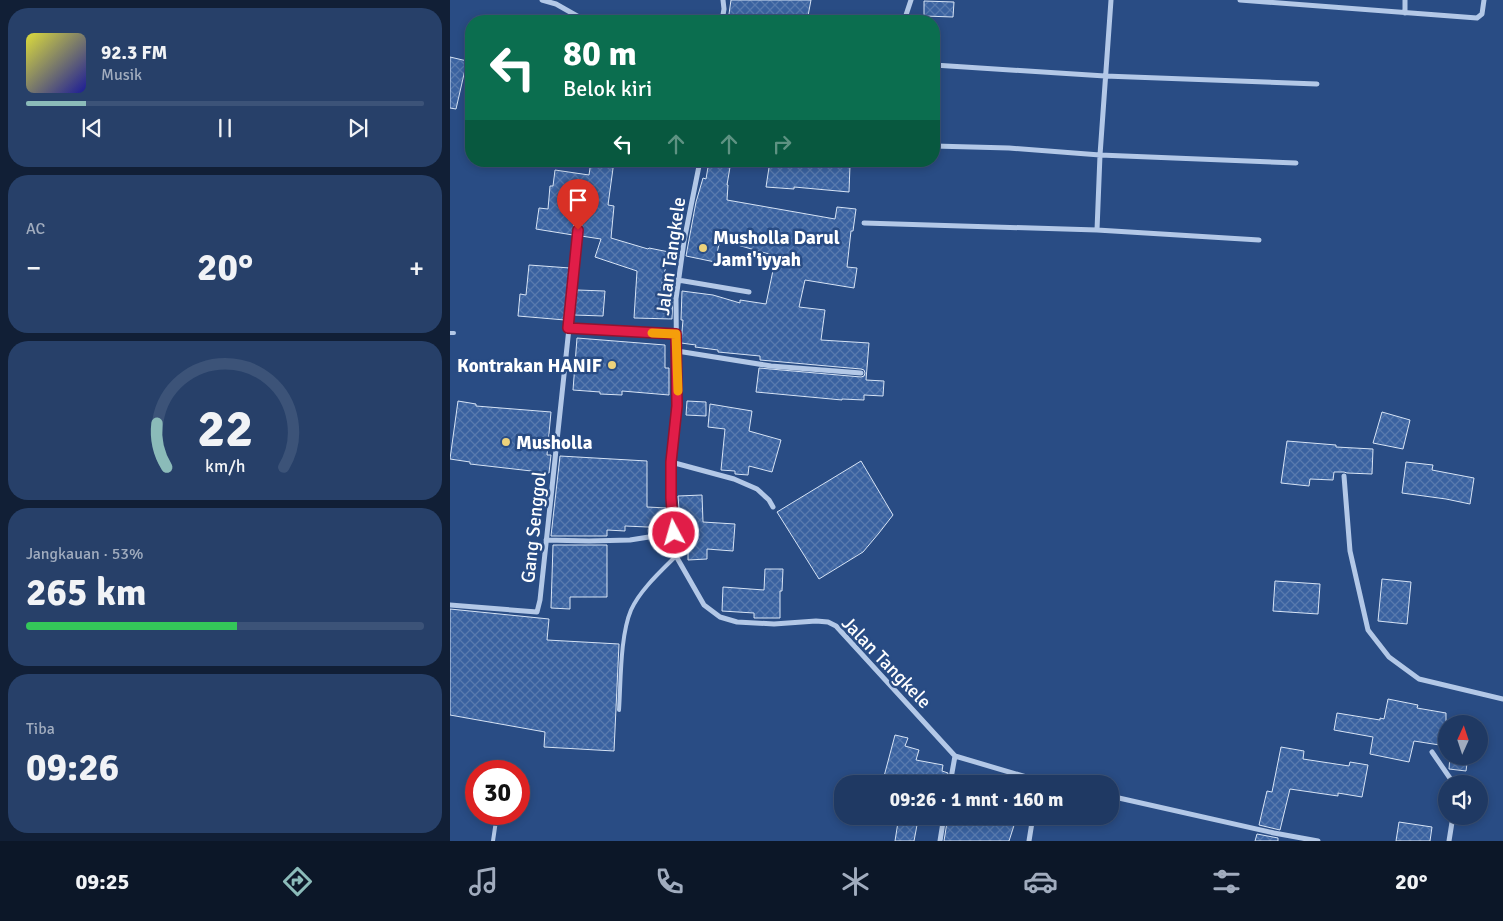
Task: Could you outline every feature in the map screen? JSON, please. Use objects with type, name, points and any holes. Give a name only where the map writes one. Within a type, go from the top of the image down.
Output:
[{"type":"street","points":[[542,0],[556,4],[575,15]]},
{"type":"street","points":[[723,0],[723,15]]},
{"type":"street","points":[[906,15],[911,0]]},
{"type":"street","points":[[1097,230],[1100,154],[1111,0]]},
{"type":"street","points":[[1240,0],[1477,18],[1482,14],[1484,0]]},
{"type":"street","points":[[1405,0],[1405,13]]},
{"type":"street","points":[[940,65],[1105,76],[1317,84]]},
{"type":"street","points":[[940,146],[1296,163]]},
{"type":"street","name":"Jalan Tangkele","points":[[699,167],[684,241],[676,299],[677,406],[671,462],[671,498],[676,556],[704,605],[720,617],[736,622],[774,624],[816,621],[828,622],[836,626],[955,756]]},
{"type":"street","name":"Gang Senggol","points":[[450,606],[537,612],[540,600],[579,210]]},
{"type":"street","points":[[864,223],[1097,230],[1258,240]]},
{"type":"street","points":[[678,280],[749,292]]},
{"type":"street","points":[[568,328],[676,334]]},
{"type":"street","points":[[677,350],[771,366],[862,373]]},
{"type":"street","points":[[671,462],[734,479],[757,489],[769,500],[773,507]]},
{"type":"street","points":[[1344,476],[1350,550],[1368,630],[1389,657],[1419,679],[1503,700]]},
{"type":"street","points":[[546,540],[630,540],[674,533]]},
{"type":"street","points":[[1432,752],[1448,775]]},
{"type":"street","points":[[952,775],[955,756],[1016,775]]},
{"type":"street","points":[[1119,798],[1318,841]]},
{"type":"street","points":[[940,841],[943,825]]},
{"type":"street","points":[[1029,841],[1032,825]]},
{"type":"street","points":[[1449,841],[1452,825]]},
{"type":"street","points":[[1273,841],[1274,833]]},
{"type":"lane","points":[[620,710],[624,636],[632,609],[654,578],[676,556]]},
{"type":"lane","points":[[493,841],[495,825]]},
{"type":"building","points":[[731,0],[811,0],[808,15],[729,15]]},
{"type":"building","points":[[924,1],[954,2],[953,17],[924,15]]},
{"type":"building","points":[[450,57],[465,61],[465,70],[456,109],[450,108]]},
{"type":"building","points":[[590,167],[613,167],[608,205],[614,206],[611,238],[648,249],[669,252],[661,288],[673,290],[672,319],[634,318],[637,271],[595,257],[601,239],[581,236],[583,210],[581,206],[577,206],[575,209],[573,235],[536,229],[539,208],[548,209],[550,186],[553,186],[555,170],[589,175]]},
{"type":"building","points":[[708,167],[730,167],[727,200],[835,219],[837,207],[856,209],[853,231],[851,231],[847,267],[857,268],[854,288],[805,280],[799,307],[825,310],[821,340],[869,343],[866,380],[884,381],[883,396],[864,395],[864,400],[842,400],[756,392],[759,368],[861,377],[865,373],[861,369],[760,360],[760,356],[718,352],[718,350],[681,343],[683,320],[681,320],[682,291],[713,295],[740,303],[740,300],[766,304],[776,256],[720,240],[715,262],[686,256],[696,202],[703,178],[706,179]]},
{"type":"building","points":[[769,167],[850,167],[849,192],[794,187],[794,189],[766,187]]},
{"type":"building","points":[[529,265],[570,268],[565,320],[518,316],[520,294],[526,295]]},
{"type":"building","points":[[577,290],[605,291],[603,316],[574,315]]},
{"type":"building","points":[[577,338],[665,345],[665,368],[669,368],[669,395],[622,391],[622,395],[600,394],[600,392],[573,390]]},
{"type":"building","points":[[458,401],[476,404],[476,406],[551,412],[547,455],[551,455],[549,473],[470,464],[470,462],[450,459]]},
{"type":"building","points":[[687,401],[706,402],[706,416],[686,415]]},
{"type":"building","points":[[710,404],[752,411],[749,431],[781,440],[772,472],[749,466],[748,475],[735,474],[735,471],[721,470],[725,429],[708,427]]},
{"type":"building","points":[[1382,412],[1410,420],[1403,449],[1373,443]]},
{"type":"building","points":[[1287,441],[1373,449],[1372,474],[1334,472],[1333,480],[1310,479],[1309,486],[1281,483]]},
{"type":"building","points":[[560,456],[647,461],[647,507],[668,508],[669,528],[625,526],[625,531],[607,530],[607,536],[551,536]]},
{"type":"building","points":[[861,461],[893,515],[863,552],[819,579],[777,512]]},
{"type":"building","points":[[1406,462],[1433,465],[1432,470],[1474,478],[1470,504],[1402,493]]},
{"type":"building","points":[[702,495],[703,522],[735,524],[733,551],[707,549],[707,559],[688,560],[688,546],[681,546],[680,529],[678,529],[676,509],[679,509],[678,496]]},
{"type":"building","points":[[553,545],[607,545],[607,597],[570,597],[570,609],[551,608]]},
{"type":"building","points":[[765,569],[783,569],[782,591],[780,591],[780,618],[754,618],[754,613],[722,611],[723,587],[764,590]]},
{"type":"building","points":[[1382,579],[1411,582],[1407,624],[1378,621]]},
{"type":"building","points":[[1275,581],[1320,584],[1318,614],[1273,611]]},
{"type":"building","points":[[450,609],[549,619],[547,640],[619,644],[614,751],[544,747],[545,732],[450,715]]},
{"type":"building","points":[[1388,699],[1418,705],[1417,708],[1446,713],[1446,715],[1438,715],[1438,745],[1414,741],[1409,762],[1370,754],[1373,737],[1334,730],[1337,713],[1384,719]]},
{"type":"building","points":[[895,735],[908,738],[905,746],[919,750],[916,760],[943,765],[942,771],[948,773],[948,775],[884,775]]},
{"type":"building","points":[[1281,747],[1304,751],[1303,759],[1349,766],[1350,762],[1368,765],[1362,797],[1338,793],[1338,796],[1290,789],[1280,830],[1259,825],[1267,791],[1272,792]]},
{"type":"building","points":[[1449,765],[1467,765],[1466,771],[1449,769]]},
{"type":"building","points":[[1399,822],[1432,827],[1430,841],[1396,841]]},
{"type":"building","points":[[898,825],[917,825],[914,841],[895,841]]},
{"type":"building","points":[[947,825],[1014,825],[1009,841],[944,841]]},
{"type":"building","points":[[1257,834],[1278,838],[1278,841],[1255,841]]},
{"type":"slow traffic","points":[[652,333],[676,334],[678,391]]},
{"type":"place","name":"Musholla Darul Jami'iyyah","points":[[703,248]]},
{"type":"place","name":"Kontrakan HANIF","points":[[612,365]]},
{"type":"place","name":"Musholla","points":[[506,442]]},
{"type":"route","points":[[578,230],[568,328],[676,334],[677,406],[671,462],[671,498],[674,533]]}]
